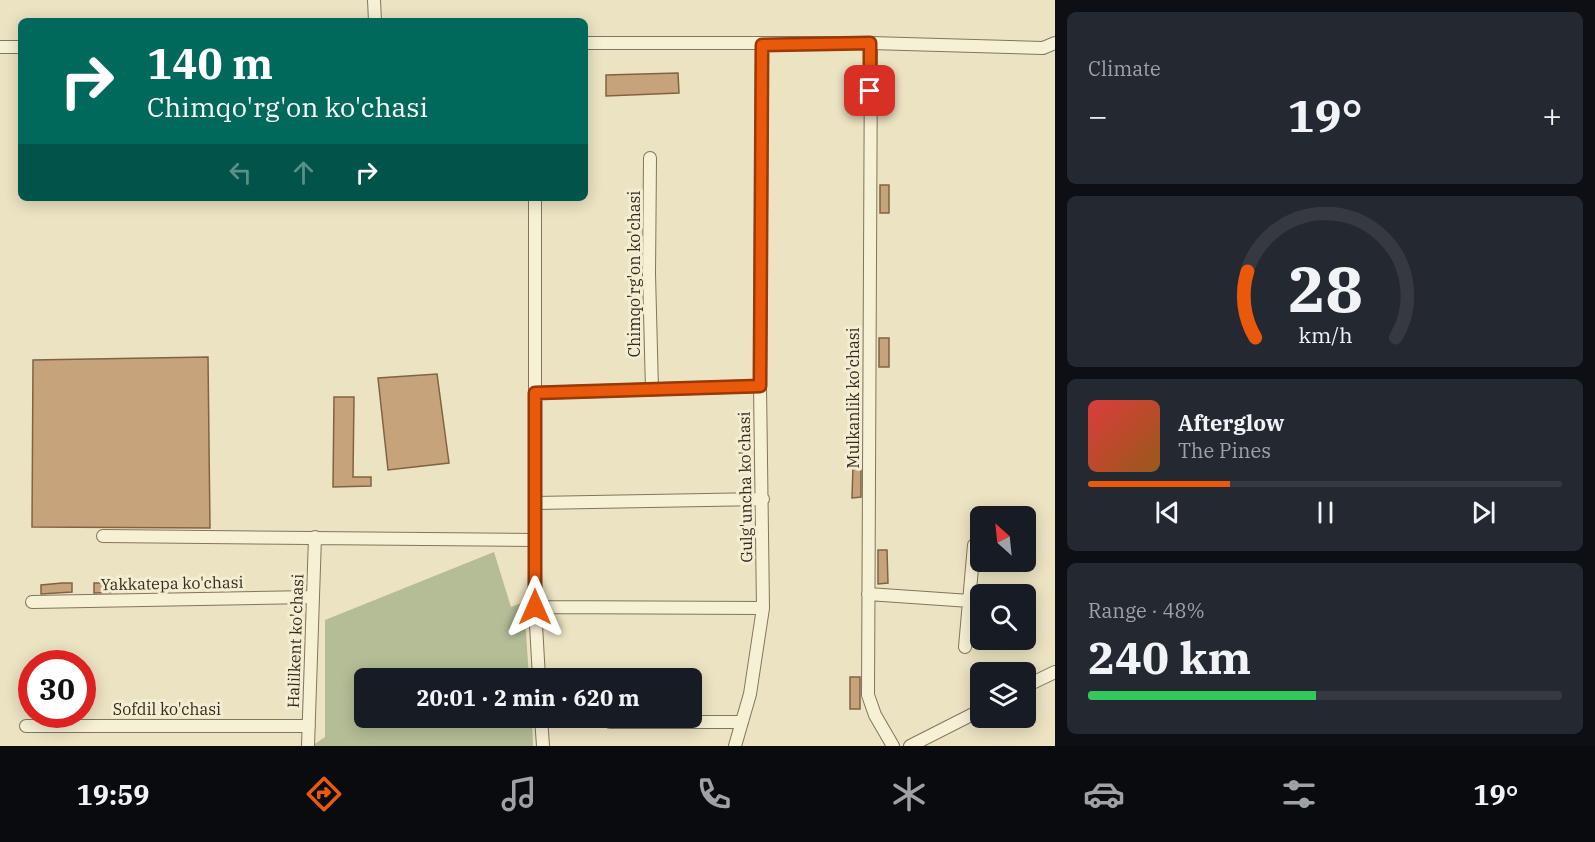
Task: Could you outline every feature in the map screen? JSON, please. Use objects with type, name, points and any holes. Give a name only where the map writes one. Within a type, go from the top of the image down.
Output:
[{"type":"street","points":[[374,0],[375,18]]},
{"type":"street","points":[[588,43],[762,45],[870,43],[1044,48],[1055,43]]},
{"type":"street","name":"Mulkanlik ko'chasi","points":[[870,43],[868,695],[875,715],[893,746]]},
{"type":"street","name":"Gulg'uncha ko'chasi","points":[[735,746],[750,694],[763,608],[760,386],[762,45]]},
{"type":"street","points":[[0,47],[18,47]]},
{"type":"street","name":"Chimqo'rg'on ko'chasi","points":[[650,158],[649,274],[652,390]]},
{"type":"street","points":[[535,201],[535,607],[538,668]]},
{"type":"street","points":[[535,393],[760,386]]},
{"type":"street","points":[[535,502],[763,499]]},
{"type":"street","points":[[103,536],[535,540]]},
{"type":"street","name":"Halilkent ko'chasi","points":[[308,746],[315,537]]},
{"type":"street","points":[[868,594],[970,601],[965,647]]},
{"type":"street","name":"Yakkatepa ko'chasi","points":[[32,602],[312,597]]},
{"type":"street","points":[[535,607],[763,608]]},
{"type":"street","points":[[1036,682],[1055,672]]},
{"type":"street","points":[[910,746],[970,716]]},
{"type":"street","points":[[702,722],[742,722]]},
{"type":"street","name":"Sofdil ko'chasi","points":[[96,726],[309,726]]},
{"type":"street","points":[[542,728],[543,746]]},
{"type":"green space","points":[[494,552],[511,607],[524,602],[528,668],[354,668],[354,728],[532,728],[533,746],[312,746],[325,737],[325,620]]},
{"type":"building","points":[[678,73],[679,93],[606,96],[606,75]]},
{"type":"building","points":[[880,185],[889,185],[889,213],[880,213]]},
{"type":"building","points":[[879,338],[889,338],[889,367],[879,367]]},
{"type":"building","points":[[208,357],[210,528],[32,527],[33,360]]},
{"type":"building","points":[[437,374],[449,463],[388,470],[378,378]]},
{"type":"building","points":[[334,397],[354,397],[353,477],[371,477],[371,486],[333,487]]},
{"type":"building","points":[[853,466],[861,466],[861,497],[852,498]]},
{"type":"building","points":[[878,550],[887,550],[888,583],[878,584]]},
{"type":"building","points":[[72,583],[72,592],[41,594],[41,585]]},
{"type":"building","points":[[94,583],[127,583],[128,592],[94,593]]},
{"type":"building","points":[[850,677],[860,677],[860,709],[850,709]]},
{"type":"route","points":[[535,607],[535,393],[760,386],[762,45],[870,43],[870,91]]}]
